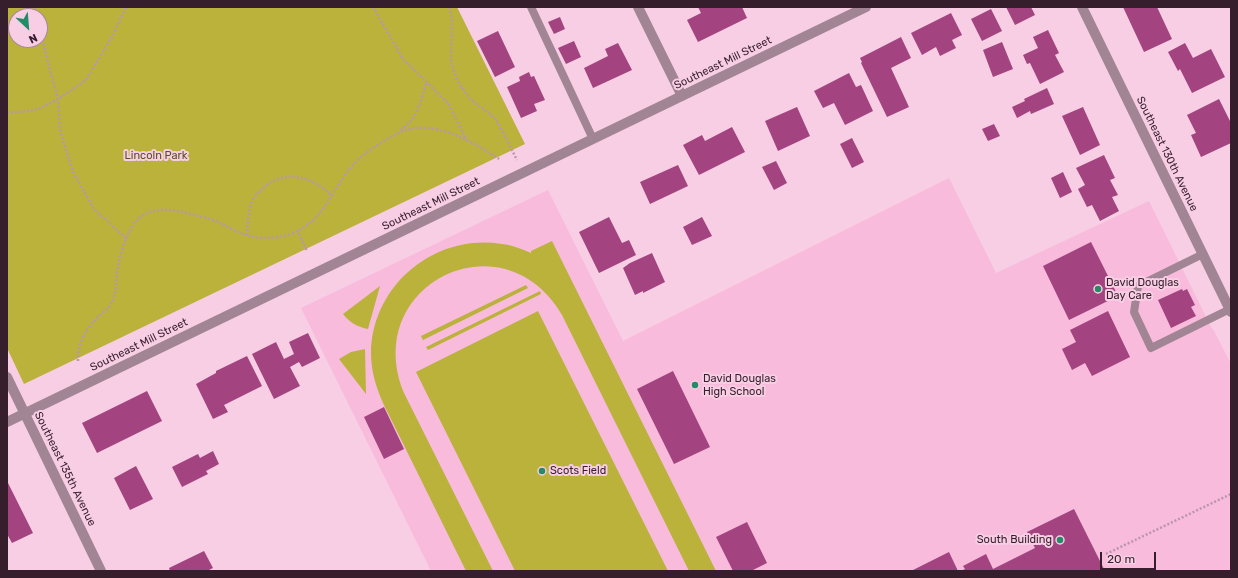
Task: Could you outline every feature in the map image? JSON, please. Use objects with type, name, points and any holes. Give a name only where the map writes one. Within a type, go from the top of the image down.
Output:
[{"type":"street","points":[[638,7],[682,96]]},
{"type":"street","name":"Southeast Mill Street","points":[[7,422],[866,7]]},
{"type":"street","name":"Southeast 130th Avenue","points":[[1082,7],[1230,310]]},
{"type":"street","name":"Southeast 135th Avenue","points":[[7,377],[102,571]]},
{"type":"lane","points":[[531,7],[593,139]]},
{"type":"lane","points":[[1202,254],[1138,286],[1134,312],[1151,348],[1230,310]]},
{"type":"path","points":[[7,113],[38,109],[58,99],[86,80],[113,35],[126,7]]},
{"type":"path","points":[[372,7],[403,59],[448,103],[467,140]]},
{"type":"path","points":[[449,7],[452,18],[451,59],[452,66],[458,80],[469,98],[496,119],[523,173]]},
{"type":"path","points":[[45,48],[58,99],[60,130],[73,172],[94,209],[126,238]]},
{"type":"path","points":[[398,133],[412,120],[420,104],[427,81]]},
{"type":"path","points":[[78,361],[78,352],[84,336],[90,327],[109,308],[113,301],[118,268],[130,229],[141,216],[149,212],[165,209],[176,210],[211,220],[247,235],[261,237],[290,234],[304,228],[316,219],[326,207],[351,167],[358,160],[405,129],[429,127],[456,135],[499,159]]},
{"type":"path","points":[[247,235],[251,205],[261,190],[272,182],[289,176],[307,179],[318,184],[332,196]]},
{"type":"path","points":[[297,230],[306,251]]},
{"type":"path","points":[[1106,554],[1231,494]]},
{"type":"shaded area","name":"David Douglas High School","points":[[949,178],[996,273],[1149,201],[1212,329],[1231,364],[1231,571],[431,571],[301,308],[548,190],[623,341]]},
{"type":"green space","name":"Lincoln Park","points":[[7,7],[457,7],[525,144],[24,384],[7,348]]},
{"type":"green space","points":[[552,241],[716,571],[689,571],[562,315],[536,285],[506,269],[474,267],[444,276],[419,294],[402,321],[396,354],[404,393],[493,571],[466,571],[378,391],[374,379],[371,360],[374,328],[382,306],[395,286],[412,269],[431,256],[453,247],[477,243],[517,247],[531,253],[531,251]]},
{"type":"green space","points":[[526,285],[528,288],[423,340],[421,336]]},
{"type":"green space","points":[[380,286],[368,329],[348,320],[343,314]]},
{"type":"green space","points":[[540,291],[541,294],[428,350],[426,347]]},
{"type":"green space","name":"Scots Field","points":[[538,311],[668,571],[515,571],[416,372]]},
{"type":"green space","points":[[365,349],[366,394],[339,359],[351,352]]},
{"type":"building","points":[[698,7],[742,7],[747,18],[698,42],[687,20],[701,13]]},
{"type":"building","points":[[1006,7],[1031,7],[1035,15],[1015,25]]},
{"type":"building","points":[[1123,7],[1157,7],[1172,39],[1144,52]]},
{"type":"building","points":[[991,9],[1002,31],[982,41],[971,19]]},
{"type":"building","points":[[951,13],[962,35],[952,40],[956,48],[940,56],[936,47],[922,55],[911,33]]},
{"type":"building","points":[[560,17],[565,29],[554,34],[548,22]]},
{"type":"building","points":[[1048,30],[1059,53],[1055,55],[1064,72],[1040,84],[1030,63],[1027,64],[1023,55],[1038,48],[1033,37]]},
{"type":"building","points":[[498,31],[515,67],[495,77],[477,41]]},
{"type":"building","points":[[901,37],[911,58],[891,68],[909,107],[887,117],[860,58]]},
{"type":"building","points":[[574,41],[581,57],[566,64],[558,48]]},
{"type":"building","points":[[1002,42],[1013,69],[993,77],[983,50]]},
{"type":"building","points":[[618,43],[632,70],[593,88],[584,68],[608,56],[605,49]]},
{"type":"building","points":[[1185,43],[1193,58],[1211,49],[1225,77],[1192,93],[1180,69],[1178,71],[1168,52]]},
{"type":"building","points":[[529,72],[531,77],[534,76],[545,100],[534,104],[537,111],[521,118],[507,87],[520,81],[519,77]]},
{"type":"building","points":[[849,73],[856,87],[861,85],[873,111],[845,125],[834,103],[823,108],[814,91]]},
{"type":"building","points":[[1047,88],[1054,104],[1031,114],[1030,111],[1017,118],[1012,107],[1025,101],[1024,99]]},
{"type":"building","points":[[1219,99],[1231,123],[1231,143],[1201,157],[1191,135],[1196,133],[1187,115]]},
{"type":"building","points":[[797,107],[810,136],[778,151],[765,121]]},
{"type":"building","points":[[1083,107],[1100,145],[1080,155],[1062,116]]},
{"type":"building","points":[[994,124],[1000,136],[988,141],[982,129]]},
{"type":"building","points":[[732,127],[745,152],[699,175],[683,145],[702,135],[705,141]]},
{"type":"building","points":[[852,138],[864,162],[852,168],[840,144]]},
{"type":"building","points":[[1104,155],[1115,178],[1110,180],[1118,195],[1112,197],[1119,211],[1100,221],[1092,205],[1087,207],[1078,189],[1085,185],[1076,168]]},
{"type":"building","points":[[776,161],[787,183],[774,190],[762,167]]},
{"type":"building","points":[[678,165],[688,186],[650,204],[640,182]]},
{"type":"building","points":[[1063,172],[1072,192],[1060,198],[1051,178]]},
{"type":"building","points":[[609,217],[622,243],[629,240],[636,255],[599,273],[579,232]]},
{"type":"building","points":[[702,217],[712,236],[692,245],[683,227]]},
{"type":"building","points":[[1091,242],[1118,296],[1069,320],[1043,266]]},
{"type":"building","points":[[652,253],[665,282],[643,293],[643,291],[635,295],[623,268],[630,263]]},
{"type":"building","points":[[1182,289],[1183,291],[1187,289],[1195,305],[1191,307],[1196,316],[1171,328],[1158,300]]},
{"type":"building","points":[[1108,311],[1130,357],[1092,376],[1085,363],[1072,370],[1062,349],[1076,342],[1070,330]]},
{"type":"building","points":[[308,333],[320,358],[302,367],[299,362],[290,367],[300,386],[274,399],[252,354],[276,342],[284,359],[294,354],[289,342]]},
{"type":"building","points":[[247,356],[262,386],[224,405],[228,412],[213,419],[196,384],[216,373],[216,371]]},
{"type":"building","points":[[673,371],[710,447],[674,464],[637,389]]},
{"type":"building","points":[[147,391],[162,421],[97,453],[82,423]]},
{"type":"building","points":[[384,407],[404,449],[384,459],[364,417]]},
{"type":"building","points":[[213,451],[219,464],[206,471],[208,474],[182,487],[172,467],[198,454],[200,458]]},
{"type":"building","points":[[136,466],[153,499],[130,510],[114,478]]},
{"type":"building","points":[[7,481],[33,533],[12,543],[7,534]]},
{"type":"building","name":"South Building","points":[[1074,509],[1105,571],[961,571],[965,569],[963,566],[986,554],[993,569],[1035,548],[1027,532]]},
{"type":"building","points":[[747,522],[767,563],[751,571],[733,571],[716,537]]},
{"type":"building","points":[[204,551],[213,568],[207,571],[170,571],[169,568]]},
{"type":"building","name":"South Building","points":[[949,552],[958,571],[911,571]]},
{"type":"place","name":"David Douglas Day Care","points":[[1098,289]]},
{"type":"place","name":"David Douglas High School","points":[[695,385]]},
{"type":"place","name":"Scots Field","points":[[542,471]]},
{"type":"place","name":"South Building","points":[[1060,540]]}]
